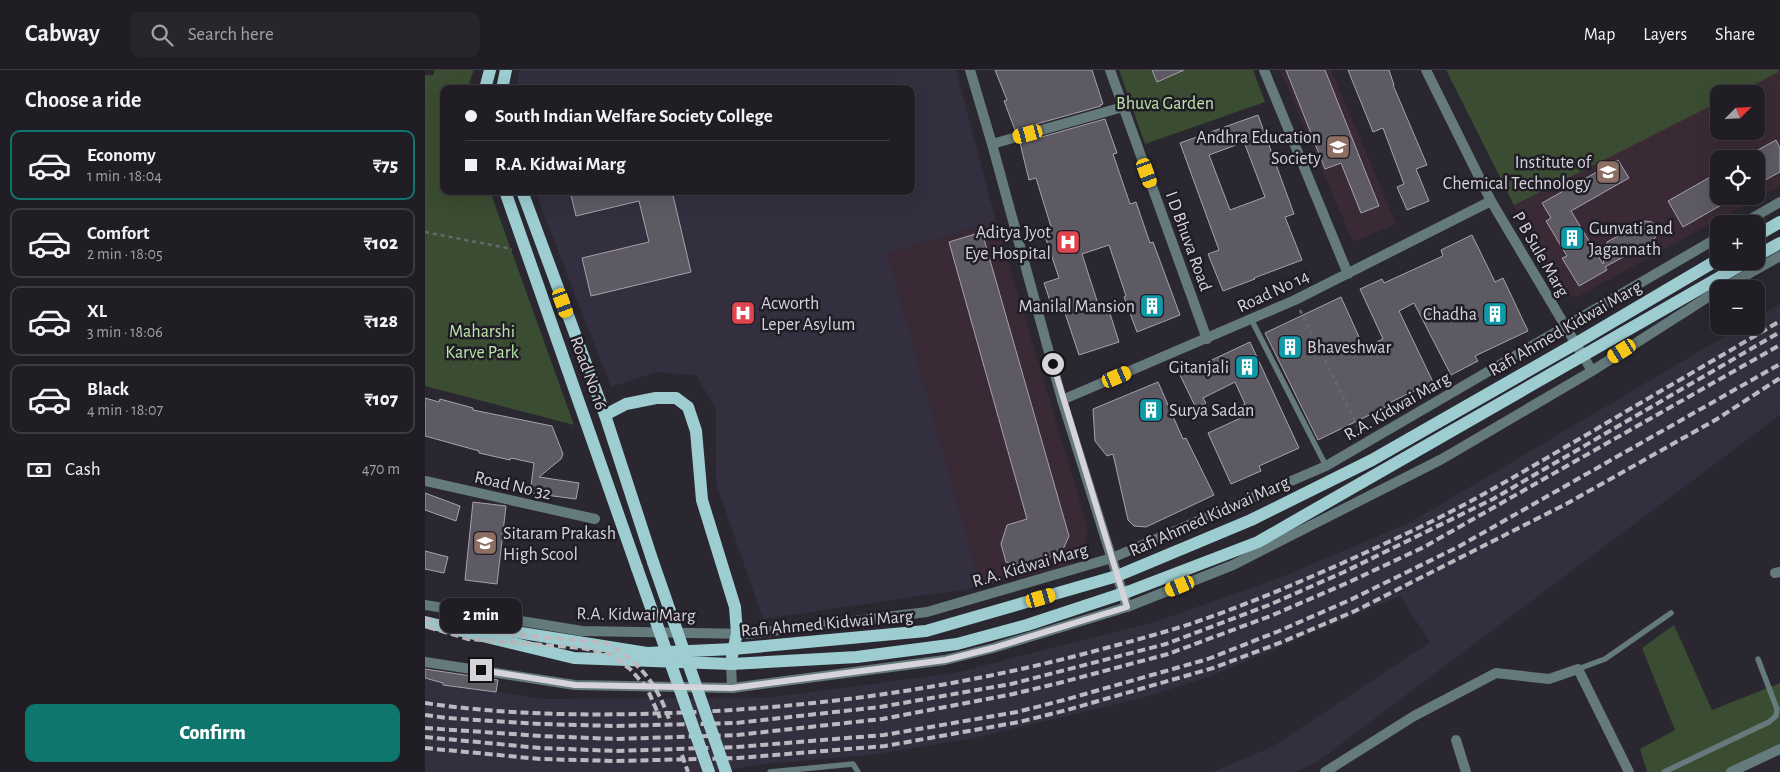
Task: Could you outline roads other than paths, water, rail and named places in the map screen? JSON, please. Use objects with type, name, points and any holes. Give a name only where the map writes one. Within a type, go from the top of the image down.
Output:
[{"type":"main road","points":[[486,85],[489,70]]},
{"type":"main road","points":[[503,85],[506,70]]},
{"type":"main road","name":"Road No 16","points":[[506,195],[709,772]]},
{"type":"main road","name":"Road No 16","points":[[523,195],[605,415],[653,562],[726,772]]},
{"type":"main road","points":[[1765,231],[1780,222]]},
{"type":"main road","points":[[1765,251],[1780,243]]},
{"type":"main road","name":"Rafi Ahmed Kidwai Marg","points":[[425,615],[453,622],[647,653],[733,649],[926,631],[1117,576],[1251,520],[1371,460],[1575,344],[1710,263]]},
{"type":"main road","points":[[425,622],[574,658],[731,664],[857,657],[957,644],[1027,625],[1123,594],[1258,542],[1732,270]]},
{"type":"main road","points":[[605,415],[626,404],[656,398],[676,398],[687,407],[696,431],[702,500],[735,607],[737,633],[731,664]]},
{"type":"street","points":[[970,70],[1063,400],[1127,607]]},
{"type":"street","name":"I D Bhuva Road","points":[[1110,70],[1207,339]]},
{"type":"street","points":[[1264,70],[1348,274]]},
{"type":"street","name":"P B Sule Marg","points":[[1426,70],[1491,201],[1592,371]]},
{"type":"street","points":[[992,144],[1123,107]]},
{"type":"street","name":"Road No 14","points":[[1063,400],[1295,300],[1491,201]]},
{"type":"street","points":[[1758,215],[1780,202]]},
{"type":"street","name":"R.A. Kidwai Marg","points":[[425,605],[582,631],[748,634],[927,612],[1112,558],[1325,466],[1710,242]]},
{"type":"street","points":[[1738,280],[1780,256]]},
{"type":"street","points":[[425,662],[575,685],[732,688],[945,660],[993,648],[1127,607],[1242,560],[1442,458],[1592,371],[1710,296]]},
{"type":"street","name":"Road No 32","points":[[425,481],[595,519]]},
{"type":"street","points":[[731,664],[732,688]]},
{"type":"street","points":[[1327,772],[1414,716],[1496,673],[1549,679],[1578,669],[1629,772]]},
{"type":"street","points":[[1456,740],[1466,772]]},
{"type":"street","points":[[1731,772],[1780,749]]},
{"type":"lane","points":[[1251,319],[1325,466]]},
{"type":"lane","points":[[1578,669],[1605,659],[1671,614]]},
{"type":"lane","points":[[1663,772],[1769,722],[1776,716],[1777,709],[1758,660]]},
{"type":"lane","points":[[770,772],[853,764],[858,772]]},
{"type":"railway","points":[[425,703],[517,712],[609,714],[725,710],[835,701],[998,674],[1151,636],[1196,622],[1280,590],[1439,518],[1527,469],[1780,321]]},
{"type":"railway","points":[[425,715],[541,724],[615,726],[736,723],[880,707],[1011,684],[1166,644],[1269,605],[1344,572],[1493,499],[1780,332]]},
{"type":"railway","points":[[425,728],[616,739],[737,735],[882,719],[1013,694],[1168,654],[1273,615],[1424,547],[1780,345]]},
{"type":"railway","points":[[425,737],[540,748],[616,751],[737,747],[884,735],[1017,712],[1064,700],[1208,659],[1350,600],[1458,547],[1780,364]]},
{"type":"railway","points":[[425,748],[540,759],[616,761],[738,758],[885,746],[1019,722],[1067,710],[1213,668],[1282,642],[1355,611],[1566,504],[1717,419],[1780,378]]},
{"type":"railway","points":[[425,619],[475,631],[606,643],[628,658],[645,675],[659,695],[669,719]]},
{"type":"railway","points":[[428,627],[468,639],[582,648],[610,654],[630,669],[647,688],[660,718]]},
{"type":"railway","points":[[682,755],[688,772]]},
{"type":"place","name":"Andhra Education Society","points":[[1338,147]]},
{"type":"place","name":"Institute of Chemical Technology","points":[[1608,172]]},
{"type":"place","name":"Gunvati and Jagannath","points":[[1572,238]]},
{"type":"place","name":"Aditya Jyot Eye Hospital","points":[[1068,242]]},
{"type":"place","name":"Manilal Mansion","points":[[1152,306]]},
{"type":"place","name":"Acworth Leper Asylum","points":[[743,313]]},
{"type":"place","name":"Chadha","points":[[1495,314]]},
{"type":"place","name":"Bhaveshwar","points":[[1290,347]]},
{"type":"place","name":"Gitanjali","points":[[1247,367]]},
{"type":"place","name":"Surya Sadan","points":[[1151,410]]},
{"type":"place","name":"Sitaram Prakash High Scool","points":[[485,543]]},
{"type":"park label","name":"Bhuva Garden","points":[[1165,103]]},
{"type":"park label","name":"Maharshi Karve Park","points":[[482,341]]}]
